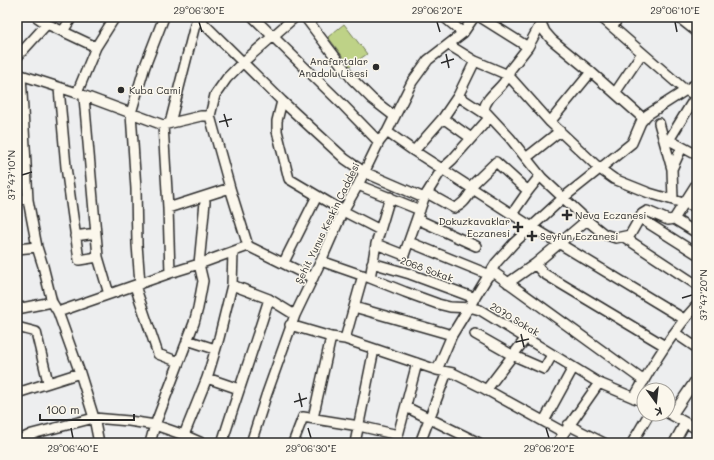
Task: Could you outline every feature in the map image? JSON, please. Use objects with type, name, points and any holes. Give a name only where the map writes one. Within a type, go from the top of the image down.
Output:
[{"type":"street","points":[[38,17],[47,24],[96,47]]},
{"type":"street","points":[[63,31],[72,17]]},
{"type":"street","points":[[109,294],[98,257],[81,95],[96,47],[114,17]]},
{"type":"street","points":[[164,17],[131,113],[136,188],[137,285],[158,354],[179,362]]},
{"type":"street","points":[[170,273],[167,124],[198,17],[282,101],[340,153],[364,172],[454,208],[463,203],[471,188],[496,162],[528,191]]},
{"type":"street","points":[[253,17],[379,142]]},
{"type":"street","points":[[248,246],[210,116],[215,95],[227,78],[242,62],[296,17]]},
{"type":"street","points":[[305,17],[352,79],[372,99],[394,116]]},
{"type":"street","points":[[444,17],[463,33]]},
{"type":"street","name":"Şehit Yunus Keskin Caddesi","points":[[251,443],[290,325],[343,211],[358,185],[379,142],[387,132],[412,82],[428,60],[463,33],[474,17]]},
{"type":"street","points":[[480,17],[528,46]]},
{"type":"street","points":[[601,17],[685,90],[697,96],[667,143]]},
{"type":"street","points":[[613,27],[618,17]]},
{"type":"street","points":[[682,18],[697,32]]},
{"type":"street","points":[[543,20],[528,46],[510,70],[506,82],[500,86],[485,104],[484,110],[540,176],[604,234],[616,238],[630,235],[640,218],[647,211],[668,220],[674,219],[697,233]]},
{"type":"street","points":[[543,20],[544,32],[552,40],[644,119]]},
{"type":"street","points":[[17,58],[47,24]]},
{"type":"street","points":[[449,45],[475,61],[508,75],[560,132],[600,169],[614,179],[649,193],[697,207]]},
{"type":"street","points":[[615,93],[642,53]]},
{"type":"street","points":[[414,151],[443,118],[458,96],[475,61]]},
{"type":"street","points":[[550,122],[591,72]]},
{"type":"street","points":[[99,443],[94,418],[80,373],[58,312],[52,302],[37,247],[28,200],[18,73],[131,113],[167,124],[201,116],[210,116]]},
{"type":"street","points":[[437,370],[452,335],[496,263],[564,198],[632,143],[647,115],[697,83]]},
{"type":"street","points":[[59,88],[66,167],[79,260],[98,257]]},
{"type":"street","points":[[458,96],[490,117]]},
{"type":"street","points":[[282,101],[277,120],[277,131],[289,179],[343,211],[380,230]]},
{"type":"street","points":[[376,244],[404,255],[425,196],[442,169],[452,160],[490,117]]},
{"type":"street","points":[[443,118],[471,138]]},
{"type":"street","points":[[659,123],[667,143],[672,169],[673,200]]},
{"type":"street","points":[[387,132],[532,227],[684,319]]},
{"type":"street","points":[[526,158],[560,132]]},
{"type":"street","points":[[667,143],[682,147],[697,155]]},
{"type":"street","points":[[672,169],[682,147]]},
{"type":"street","points":[[512,214],[540,176]]},
{"type":"street","points":[[674,219],[697,183]]},
{"type":"street","points":[[358,185],[420,210]]},
{"type":"street","points":[[168,208],[230,188]]},
{"type":"street","points":[[284,262],[317,196]]},
{"type":"street","points":[[150,443],[155,425],[197,313],[202,290],[199,264],[205,202],[204,197]]},
{"type":"street","points":[[345,339],[354,307],[372,263],[390,197]]},
{"type":"street","points":[[17,199],[28,200]]},
{"type":"street","points":[[640,218],[697,254]]},
{"type":"street","points":[[417,219],[476,246]]},
{"type":"street","points":[[508,283],[535,264],[587,220]]},
{"type":"street","points":[[76,236],[96,234]]},
{"type":"street","points":[[624,237],[697,285]]},
{"type":"street","points":[[409,242],[491,273],[508,283],[644,381]]},
{"type":"street","points":[[58,312],[248,246],[284,262],[313,278]]},
{"type":"street","points":[[17,249],[37,247]]},
{"type":"street","points":[[184,435],[207,378],[215,350],[232,285],[233,252]]},
{"type":"street","name":"2070 Sokak","points":[[321,261],[438,304],[450,307],[480,310],[599,383],[634,398]]},
{"type":"street","name":"2068 Sokak","points":[[372,263],[410,274],[475,298]]},
{"type":"street","points":[[535,264],[543,273],[665,346]]},
{"type":"street","points":[[232,285],[269,299],[295,315]]},
{"type":"street","points":[[222,443],[238,389],[252,354],[269,299]]},
{"type":"street","points":[[17,309],[52,302]]},
{"type":"street","points":[[634,398],[665,346],[684,319],[697,305]]},
{"type":"street","points":[[354,307],[452,335]]},
{"type":"street","points":[[290,325],[331,337],[345,339],[437,370],[453,373],[544,421],[604,443]]},
{"type":"street","points":[[17,327],[36,332],[48,382]]},
{"type":"street","points":[[675,333],[697,348]]},
{"type":"street","points":[[475,334],[512,355],[544,369],[552,355]]},
{"type":"street","points":[[313,418],[331,337]]},
{"type":"street","points":[[487,390],[526,338]]},
{"type":"street","points":[[187,340],[215,350]]},
{"type":"street","points":[[355,443],[374,349]]},
{"type":"street","points":[[293,443],[302,417],[358,426],[397,439],[417,363]]},
{"type":"street","points":[[544,421],[573,368]]},
{"type":"street","points":[[420,443],[447,372]]},
{"type":"street","points":[[17,393],[80,373]]},
{"type":"street","points":[[207,378],[238,389]]},
{"type":"street","points":[[676,406],[697,378]]},
{"type":"street","points":[[557,443],[599,383]]},
{"type":"street","points":[[406,407],[429,418],[464,439],[479,443]]},
{"type":"street","points":[[17,441],[32,434],[94,418],[129,420],[155,425],[202,443]]},
{"type":"street","points":[[676,418],[697,429]]},
{"type":"street","points":[[632,443],[644,422]]},
{"type":"street","points":[[674,443],[685,423]]},
{"type":"green space","points":[[344,24],[367,54],[350,66],[328,37]]},
{"type":"place","name":"Anafartalar Anadolu Lisesi","points":[[376,67]]},
{"type":"place","name":"Kuba Cami","points":[[121,90]]},
{"type":"place","name":"Neva Eczanesi","points":[[567,215]]},
{"type":"place","name":"Dokuzkavaklar Eczanesi","points":[[518,227]]},
{"type":"place","name":"Seyfun Eczanesi","points":[[532,236]]}]
